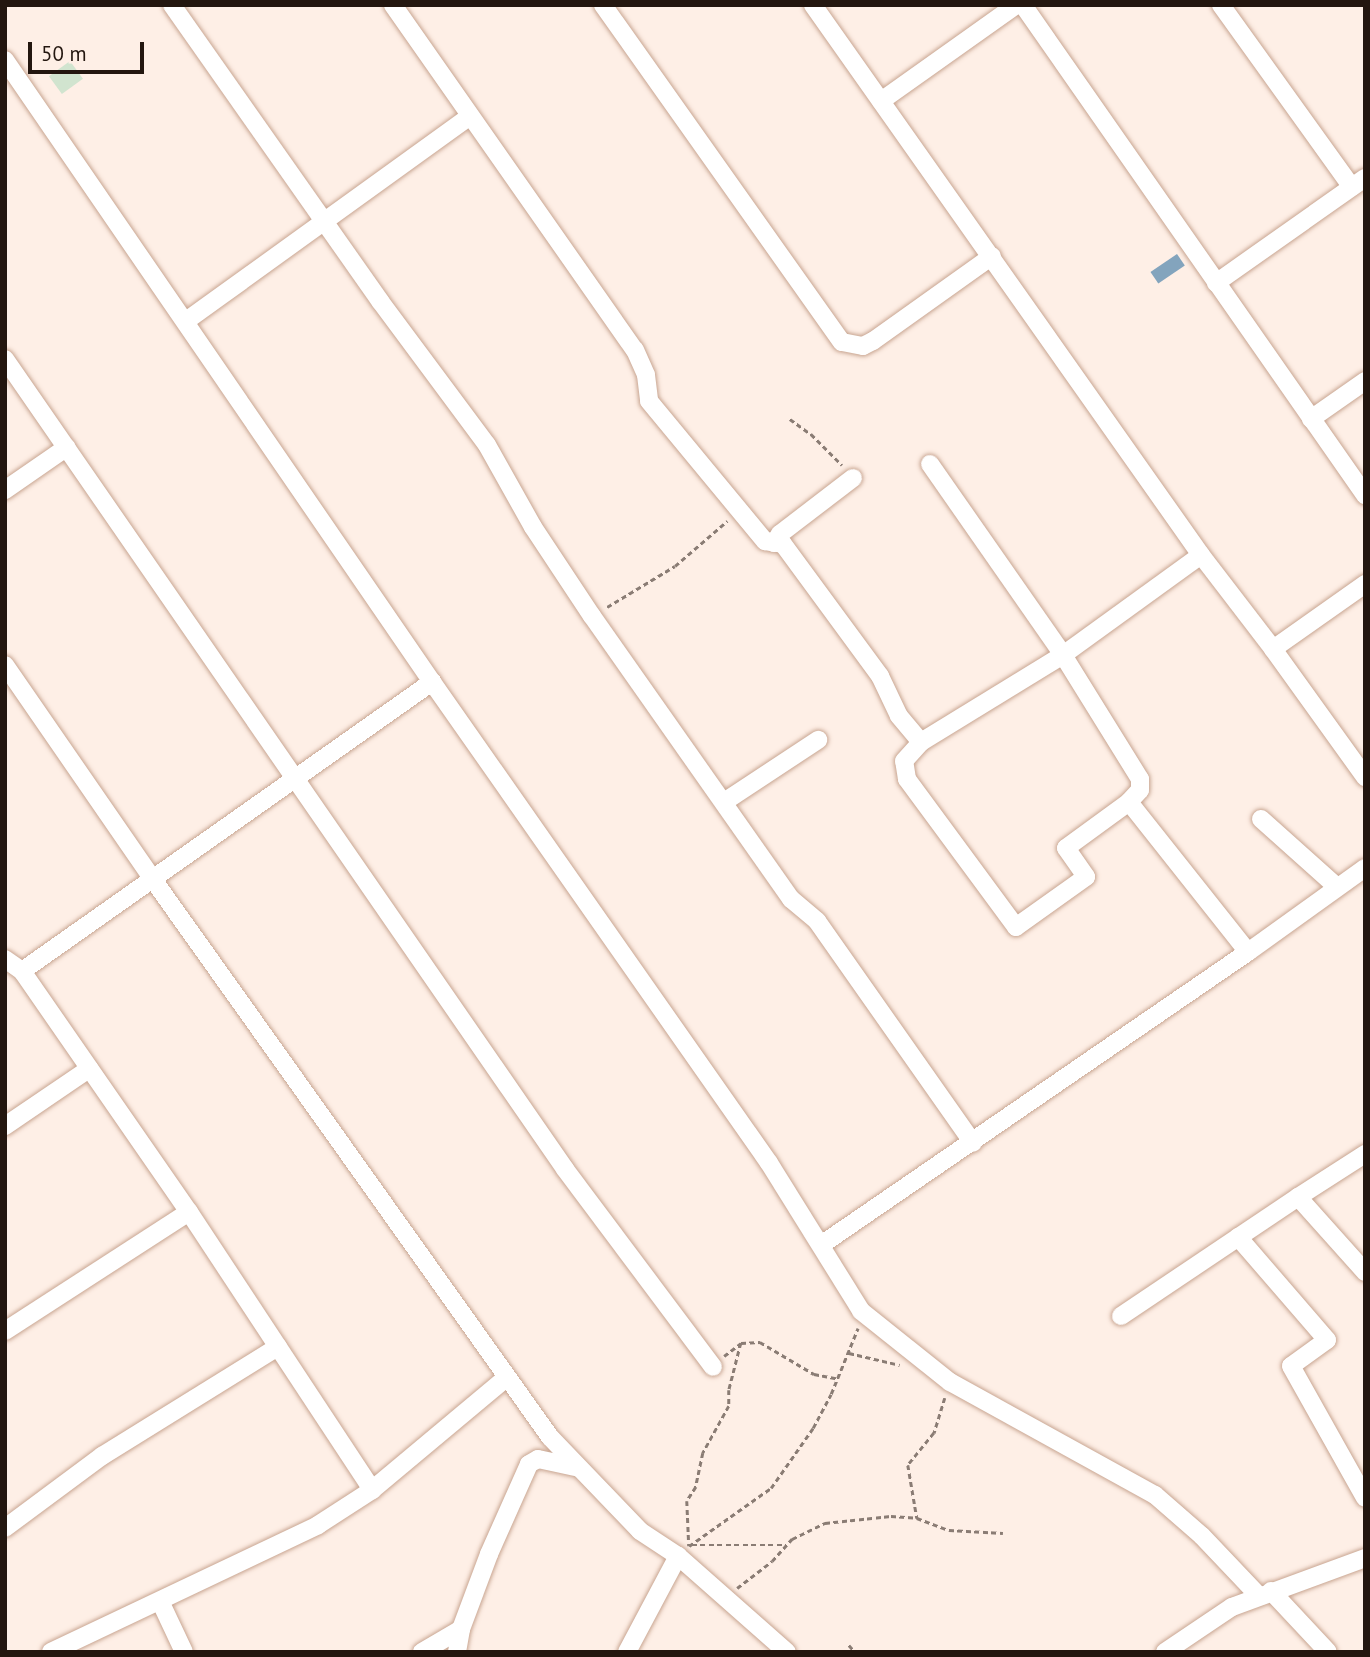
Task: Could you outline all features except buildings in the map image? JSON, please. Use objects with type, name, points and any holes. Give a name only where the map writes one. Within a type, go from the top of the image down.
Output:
[{"type":"street","points":[[172,5],[324,223],[487,445],[533,527],[592,617],[791,899],[817,921],[973,1143]]},
{"type":"street","points":[[393,5],[635,349],[646,375],[649,401],[765,541],[783,544],[880,676],[910,732],[921,742]]},
{"type":"street","points":[[603,5],[842,342],[863,346],[873,341],[992,256]]},
{"type":"street","points":[[813,5],[1201,555],[1365,777]]},
{"type":"street","points":[[881,100],[1016,5]]},
{"type":"street","points":[[1023,5],[1365,495]]},
{"type":"street","points":[[1216,284],[1358,182],[1221,5]]},
{"type":"street","points":[[5,60],[432,682],[769,1163],[861,1311],[950,1382],[1155,1495],[1328,1652]]},
{"type":"street","points":[[186,321],[470,116]]},
{"type":"street","points":[[5,359],[296,776],[565,1169],[713,1367]]},
{"type":"street","points":[[1311,419],[1365,381]]},
{"type":"street","points":[[5,490],[67,447]]},
{"type":"street","points":[[930,464],[1063,655],[1140,779],[1140,790],[1129,802],[1066,848],[1086,877],[1016,927],[907,779],[904,761],[921,742],[1063,655],[1201,555]]},
{"type":"street","points":[[774,542],[780,534],[852,478]]},
{"type":"street","points":[[1273,649],[1365,584]]},
{"type":"street","points":[[5,665],[152,878],[506,1378],[576,1467],[640,1531],[683,1551],[714,1588],[787,1652]]},
{"type":"street","points":[[22,971],[432,682]]},
{"type":"street","points":[[724,802],[818,740]]},
{"type":"street","points":[[1129,802],[1248,952]]},
{"type":"street","points":[[1261,819],[1337,887]]},
{"type":"street","points":[[821,1245],[973,1143],[1365,868]]},
{"type":"street","points":[[5,959],[22,971],[189,1212],[372,1490]]},
{"type":"street","points":[[5,1126],[89,1069]]},
{"type":"street","points":[[1121,1316],[1365,1154]]},
{"type":"street","points":[[1298,1197],[1365,1272]]},
{"type":"street","points":[[5,1332],[189,1212]]},
{"type":"street","points":[[1238,1237],[1327,1340],[1291,1366],[1365,1498]]},
{"type":"street","points":[[5,1528],[102,1456],[278,1347]]},
{"type":"street","points":[[51,1652],[318,1525],[372,1490],[506,1378]]},
{"type":"street","points":[[457,1652],[461,1629],[489,1554],[529,1464],[538,1459],[576,1467]]},
{"type":"street","points":[[627,1652],[683,1551]]},
{"type":"street","points":[[1165,1652],[1204,1623],[1265,1593],[1365,1558]]},
{"type":"street","points":[[160,1601],[184,1652]]},
{"type":"street","points":[[422,1652],[461,1629]]},
{"type":"path","points":[[790,419],[811,434],[852,478]]},
{"type":"path","points":[[592,617],[675,566],[739,510]]},
{"type":"path","points":[[683,1551],[771,1488],[813,1428],[839,1379],[861,1311]]},
{"type":"path","points":[[713,1367],[728,1351],[741,1343],[760,1342],[814,1374],[839,1379]]},
{"type":"path","points":[[683,1551],[687,1502],[695,1487],[703,1453],[729,1406],[729,1390],[741,1343]]},
{"type":"path","points":[[849,1353],[865,1354],[911,1368]]},
{"type":"path","points":[[917,1518],[908,1465],[934,1433],[950,1382]]},
{"type":"path","points":[[714,1588],[738,1588],[792,1539],[825,1523],[891,1516],[917,1518],[949,1530],[1003,1533]]},
{"type":"path","points":[[683,1551],[786,1545]]},
{"type":"path","points":[[849,1645],[855,1652]]},
{"type":"green space","points":[[70,61],[83,79],[62,94],[49,76]]},
{"type":"water","points":[[1177,254],[1185,266],[1158,284],[1150,272]]}]
